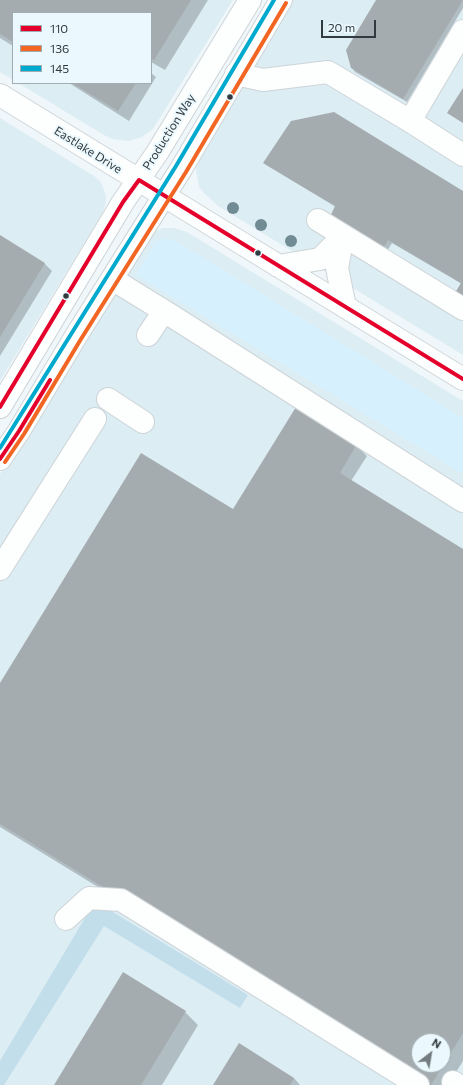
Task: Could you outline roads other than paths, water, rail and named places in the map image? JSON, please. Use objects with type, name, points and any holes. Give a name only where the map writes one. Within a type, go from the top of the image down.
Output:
[{"type":"street","name":"Production Way","points":[[0,407],[123,202],[250,0]]},
{"type":"street","points":[[0,459],[19,431],[181,169],[281,0]]},
{"type":"street","points":[[410,121],[463,31]]},
{"type":"street","points":[[236,74],[263,80],[328,72],[410,121],[463,155]]},
{"type":"street","name":"Eastlake Drive","points":[[0,95],[463,379]]},
{"type":"street","points":[[318,220],[463,309]]},
{"type":"street","points":[[278,266],[320,259],[343,236]]},
{"type":"street","points":[[343,236],[337,268],[345,307]]},
{"type":"street","points":[[112,279],[463,501]]},
{"type":"street","points":[[148,335],[164,311]]},
{"type":"street","points":[[108,399],[143,422]]},
{"type":"street","points":[[0,569],[95,420]]},
{"type":"street","points":[[66,919],[89,898],[121,900],[418,1085]]}]
